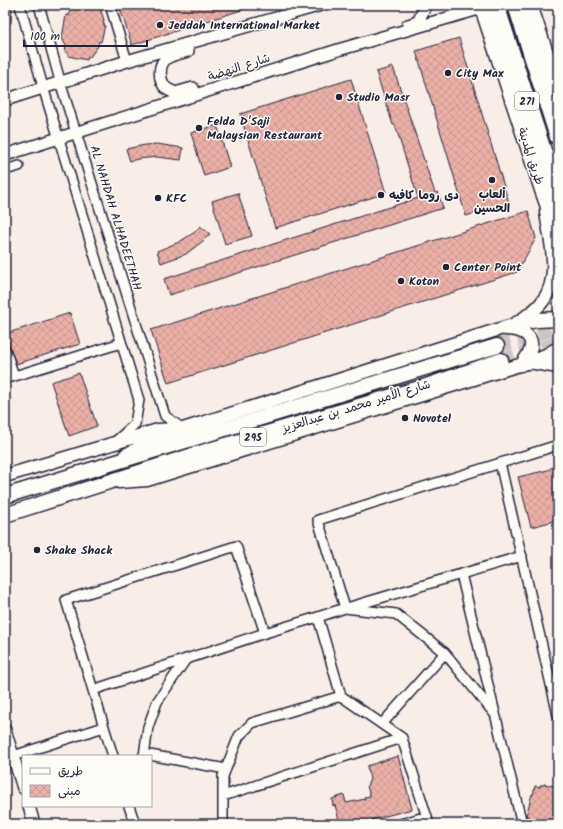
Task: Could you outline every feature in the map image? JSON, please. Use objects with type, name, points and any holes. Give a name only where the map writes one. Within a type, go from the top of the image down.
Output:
[{"type":"highway","name":"271","points":[[527,5],[558,137]]},
{"type":"highway","name":"271","points":[[486,6],[550,195]]},
{"type":"main road","points":[[527,5],[558,89]]},
{"type":"main road","points":[[550,195],[558,235]]},
{"type":"main road","points":[[516,324],[542,303],[552,283],[553,262],[550,195]]},
{"type":"main road","points":[[99,468],[152,441],[182,429],[516,324],[537,320],[558,319]]},
{"type":"main road","points":[[496,330],[515,329],[524,333],[530,342],[531,348],[525,363]]},
{"type":"main road","name":"شارع الأمير محمد بن عبدالعزيز","points":[[5,496],[497,346]]},
{"type":"main road","points":[[104,484],[147,480],[525,363],[546,356],[558,349]]},
{"type":"main road","name":"شارع الأمير محمد بن عبدالعزيز","points":[[5,515],[209,450],[423,387],[501,360]]},
{"type":"main road","points":[[525,363],[558,367]]},
{"type":"main road","points":[[5,476],[158,430],[182,429]]},
{"type":"street","points":[[20,5],[57,134],[139,400],[135,424],[113,444]]},
{"type":"street","name":"AL NAHDAH ALHADEETHAH","points":[[39,5],[60,81],[165,416],[182,429]]},
{"type":"street","points":[[110,5],[127,62]]},
{"type":"street","points":[[5,100],[44,90],[60,81],[321,5]]},
{"type":"street","points":[[338,50],[368,38],[418,22],[426,5]]},
{"type":"street","name":"شارع النهضة","points":[[5,155],[57,134],[76,132],[338,50],[486,6]]},
{"type":"street","points":[[255,24],[238,34],[168,58],[163,63],[160,71],[161,80],[166,88],[175,93],[229,78],[271,71]]},
{"type":"street","points":[[5,170],[19,166]]},
{"type":"street","points":[[5,348],[9,377],[121,343]]},
{"type":"street","points":[[345,608],[318,520],[558,445]]},
{"type":"street","points":[[500,463],[558,715]]},
{"type":"street","points":[[113,755],[66,600],[236,546],[265,632]]},
{"type":"street","points":[[93,690],[265,632],[318,618],[345,608],[522,556]]},
{"type":"street","points":[[461,574],[522,824]]},
{"type":"street","points":[[345,608],[396,614],[445,653],[495,714]]},
{"type":"street","points":[[318,618],[341,696],[402,738],[428,820],[401,824]]},
{"type":"street","points":[[382,724],[445,653]]},
{"type":"street","points":[[144,755],[148,727],[157,702],[186,659]]},
{"type":"street","points":[[223,824],[223,776],[239,736],[252,723],[341,696]]},
{"type":"street","points":[[13,756],[104,727]]},
{"type":"street","points":[[5,730],[22,785]]},
{"type":"street","points":[[223,796],[402,738]]},
{"type":"street","points":[[152,756],[226,769]]},
{"type":"street","points":[[29,807],[34,824]]},
{"type":"street","points":[[131,808],[135,824]]},
{"type":"building","points":[[5,5],[12,5],[11,23],[5,22]]},
{"type":"building","points":[[76,5],[99,5],[102,7],[101,11],[104,20],[103,24],[105,25],[101,42],[99,41],[98,46],[87,60],[68,56],[68,53],[65,52],[66,46],[62,38],[66,15],[69,16],[70,8],[75,9]]},
{"type":"building","name":"Jeddah International Market","points":[[119,5],[254,5],[254,6],[132,45]]},
{"type":"building","points":[[459,38],[509,203],[466,216],[416,51]]},
{"type":"building","points":[[393,67],[435,193],[438,192],[443,208],[169,295],[164,279],[418,198],[395,125],[393,125],[376,72]]},
{"type":"building","points":[[351,79],[386,193],[275,228],[240,114]]},
{"type":"building","points":[[217,125],[230,167],[204,176],[191,133]]},
{"type":"building","points":[[157,144],[183,148],[181,160],[157,157],[130,161],[126,149]]},
{"type":"building","points":[[238,193],[252,236],[225,244],[212,201]]},
{"type":"building","points":[[528,211],[536,238],[517,272],[168,383],[151,330]]},
{"type":"building","points":[[200,226],[210,234],[203,241],[186,254],[161,263],[157,251],[179,242],[195,232]]},
{"type":"building","points":[[70,313],[80,344],[16,364],[5,334]]},
{"type":"building","points":[[79,373],[97,426],[69,436],[51,382]]},
{"type":"building","points":[[558,463],[558,520],[531,527],[518,477],[548,470]]},
{"type":"building","points":[[398,756],[412,809],[360,824],[340,824],[332,799],[344,795],[346,803],[365,799],[364,797],[370,796],[367,786],[370,779],[367,766]]},
{"type":"building","points":[[544,784],[558,787],[556,797],[558,798],[555,810],[557,811],[555,819],[551,824],[529,824],[530,817],[526,816],[535,786],[540,787],[540,785]]},
{"type":"tunnel","points":[[497,346],[558,328]]},
{"type":"tunnel","points":[[501,360],[558,343]]},
{"type":"place","name":"Jeddah International Market","points":[[160,25]]},
{"type":"place","name":"City Max","points":[[448,73]]},
{"type":"place","name":"Studio Masr","points":[[339,97]]},
{"type":"place","name":"Felda D'Saji Malaysian Restaurant","points":[[199,128]]},
{"type":"place","name":"ألعاب الحسين","points":[[492,180]]},
{"type":"place","name":"دى روما كافيه","points":[[381,195]]},
{"type":"place","name":"KFC","points":[[158,198]]},
{"type":"place","name":"Center Point","points":[[446,267]]},
{"type":"place","name":"Koton","points":[[401,281]]},
{"type":"place","name":"Novotel","points":[[405,418]]},
{"type":"place","name":"Shake Shack","points":[[37,550]]}]
